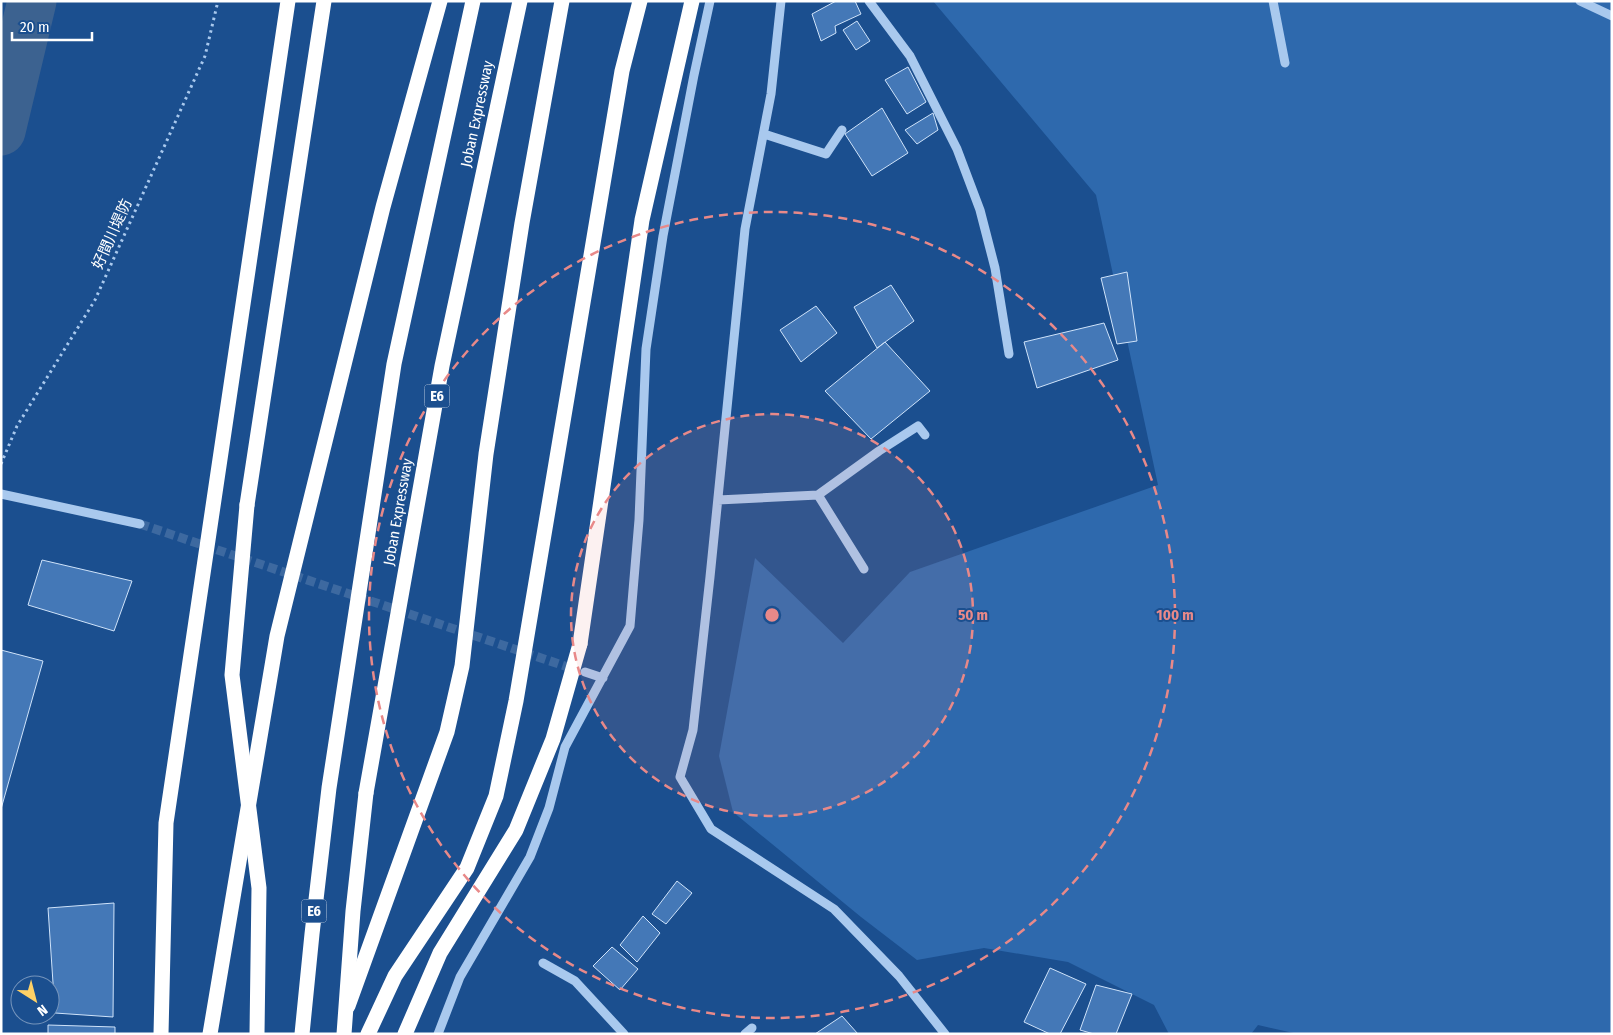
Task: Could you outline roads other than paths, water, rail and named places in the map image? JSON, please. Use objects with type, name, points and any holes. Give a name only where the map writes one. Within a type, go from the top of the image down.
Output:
[{"type":"highway","points":[[161,1034],[166,823],[288,1]]},
{"type":"highway","points":[[256,1034],[259,888],[232,675],[247,505],[324,1]]},
{"type":"highway","points":[[210,1034],[277,636],[383,206],[440,1]]},
{"type":"highway","name":"Joban Expressway","points":[[302,1034],[329,788],[394,364],[473,1]]},
{"type":"highway","name":"Joban Expressway","points":[[344,1034],[353,911],[366,793],[442,366],[520,1]]},
{"type":"highway","points":[[338,1034],[447,732],[460,675],[486,454],[522,223],[562,1]]},
{"type":"highway","points":[[368,1034],[395,976],[467,868],[496,796],[516,701],[622,70],[640,1]]},
{"type":"highway","points":[[405,1034],[440,953],[516,830],[553,739],[580,644],[642,220],[692,1]]},
{"type":"street","points":[[438,1034],[460,977],[530,857],[549,808],[565,747],[630,626],[639,520],[646,348],[663,236],[710,1]]},
{"type":"street","points":[[781,1],[771,94],[745,229],[693,730],[680,778],[711,829],[834,909],[899,976],[945,1034]]},
{"type":"street","points":[[869,1],[910,56],[957,149],[980,210],[995,268],[1008,354]]},
{"type":"street","points":[[1273,1],[1285,63]]},
{"type":"street","points":[[1580,1],[1612,16]]},
{"type":"street","points":[[764,134],[826,154],[842,130]]},
{"type":"street","points":[[718,500],[818,495],[879,451],[918,426],[925,436]]},
{"type":"street","points":[[1,494],[140,524]]},
{"type":"street","points":[[818,495],[864,570]]},
{"type":"street","points":[[585,672],[603,678]]},
{"type":"street","points":[[543,963],[575,980],[624,1034]]},
{"type":"waterway","points":[[1,131],[32,1]]},
{"type":"tunnel","points":[[140,524],[577,670]]}]
